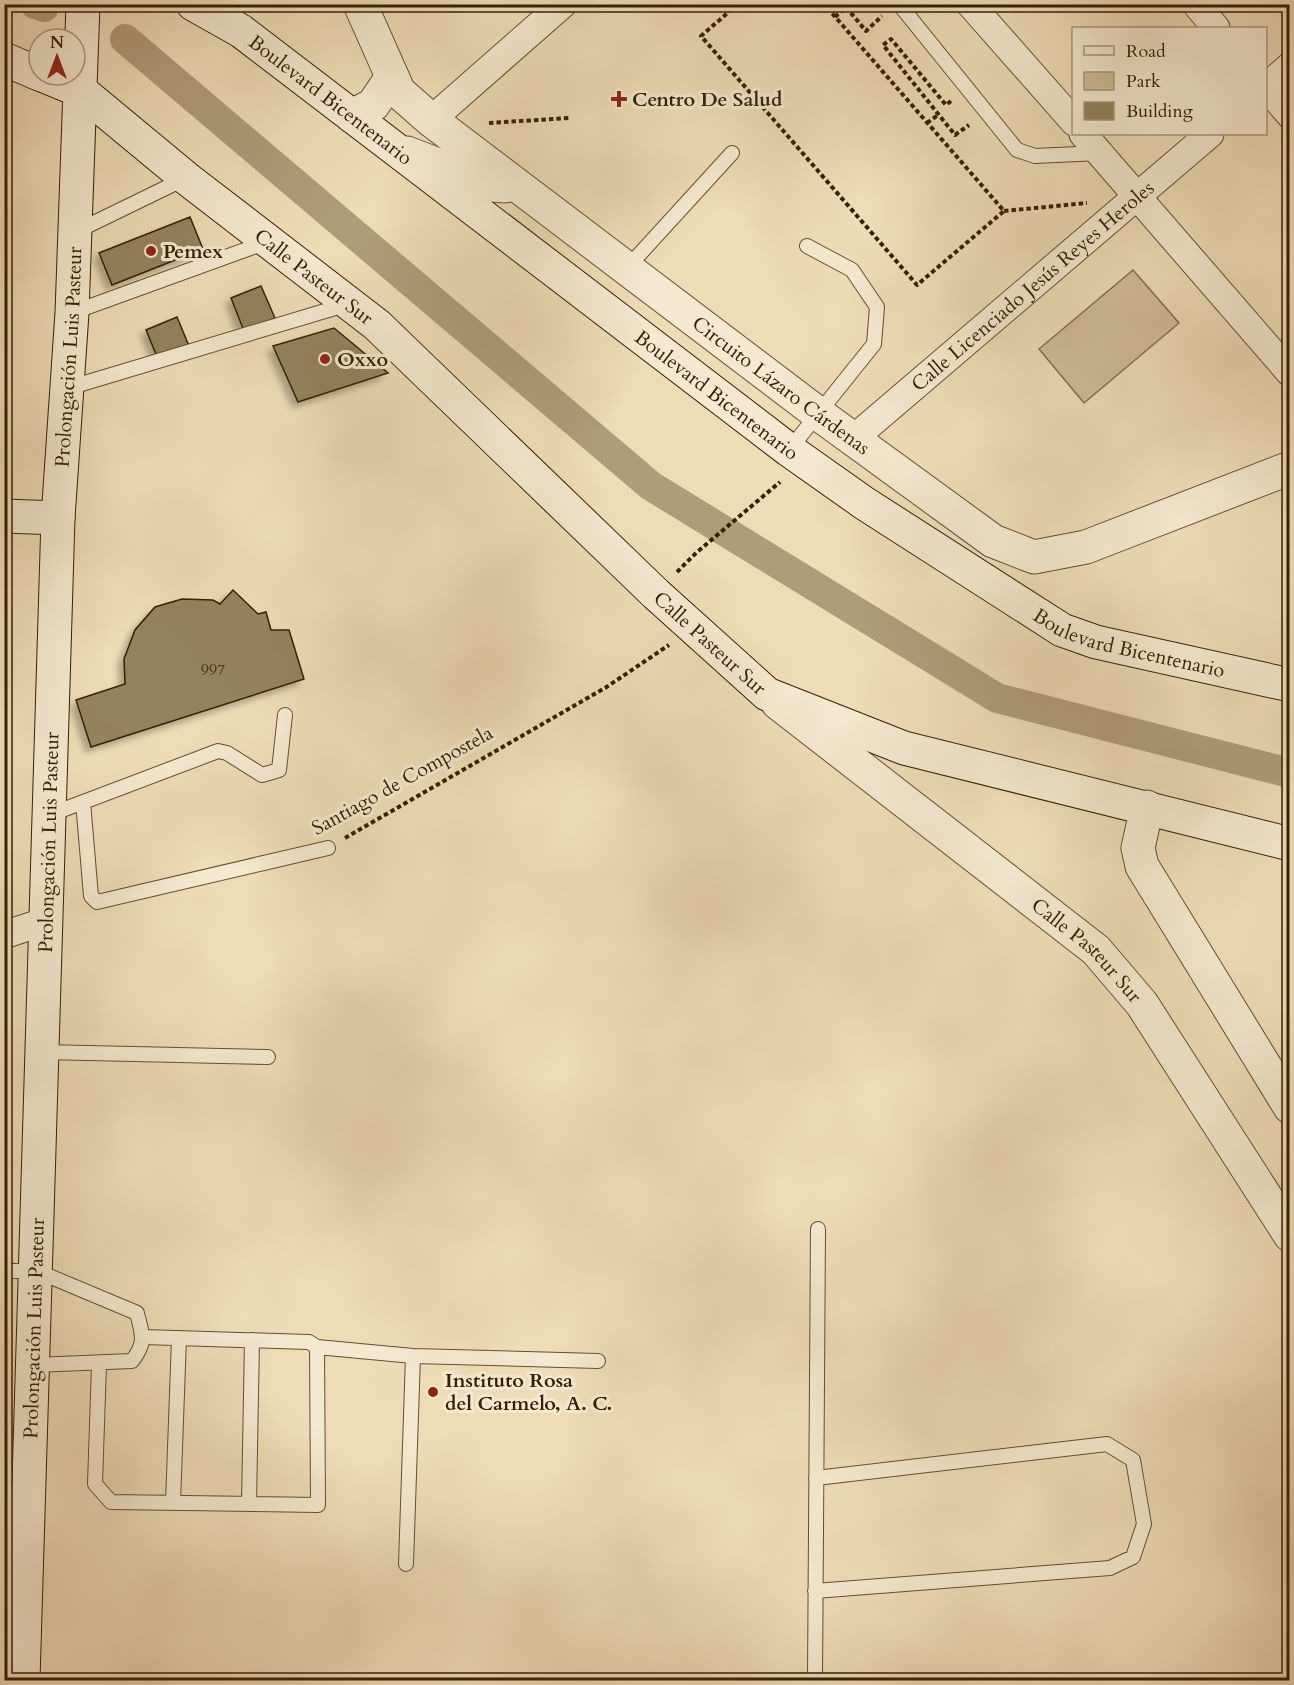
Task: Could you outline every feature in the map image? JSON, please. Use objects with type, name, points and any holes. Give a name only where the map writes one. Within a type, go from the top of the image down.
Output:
[{"type":"main road","name":"Prolongación Luis Pasteur","points":[[23,1680],[58,518],[72,313],[73,233],[81,92],[83,4]]},
{"type":"main road","name":"Boulevard Bicentenario","points":[[193,4],[241,32],[789,450],[864,503],[1062,630],[1096,642],[1290,685]]},
{"type":"main road","name":"Circuito Lázaro Cárdenas","points":[[360,4],[399,92],[430,120],[820,415],[993,541],[1034,557],[1086,547],[1290,468]]},
{"type":"main road","name":"Calle Pasteur Sur","points":[[4,59],[27,69]]},
{"type":"main road","points":[[352,116],[373,105],[392,77]]},
{"type":"main road","name":"Calle Pasteur Sur","points":[[70,87],[81,92],[186,178],[270,240],[377,325],[694,628],[767,694],[1096,950],[1142,1004],[1290,1235]]},
{"type":"main road","points":[[393,147],[490,185],[516,187]]},
{"type":"main road","points":[[4,516],[58,518]]},
{"type":"main road","points":[[767,694],[904,748],[1290,844]]},
{"type":"main road","points":[[1147,807],[1138,848],[1142,866],[1290,1107]]},
{"type":"street","points":[[430,120],[563,4]]},
{"type":"street","points":[[970,4],[1072,120]]},
{"type":"street","points":[[1196,4],[1215,27]]},
{"type":"street","points":[[1267,86],[1290,66]]},
{"type":"street","points":[[1267,88],[1290,115]]},
{"type":"street","name":"Calle Licenciado Jesús Reyes Heroles","points":[[853,439],[1209,135]]},
{"type":"street","points":[[1092,143],[1290,374]]},
{"type":"street","points":[[4,934],[46,921]]},
{"type":"lane","points":[[898,4],[1017,150],[1035,156],[1092,143]]},
{"type":"lane","points":[[626,269],[732,153]]},
{"type":"lane","points":[[73,233],[186,178]]},
{"type":"lane","points":[[72,313],[270,240]]},
{"type":"lane","points":[[789,450],[820,415],[874,344],[877,307],[852,270],[807,246]]},
{"type":"lane","points":[[66,389],[350,303]]},
{"type":"lane","points":[[49,815],[218,751],[227,753],[262,775],[274,773],[279,770],[285,715]]},
{"type":"lane","name":"Santiago de Compostela","points":[[83,802],[90,896],[97,902],[328,848]]},
{"type":"lane","points":[[43,1053],[268,1057]]},
{"type":"lane","points":[[814,1680],[818,1229]]},
{"type":"lane","points":[[4,1271],[37,1271],[137,1313],[142,1349],[132,1361],[34,1365]]},
{"type":"lane","points":[[142,1337],[309,1342],[317,1347],[413,1356],[598,1361]]},
{"type":"lane","points":[[173,1503],[179,1338]]},
{"type":"lane","points":[[249,1504],[252,1340]]},
{"type":"lane","points":[[99,1364],[96,1484],[111,1502],[318,1505],[317,1347]]},
{"type":"lane","points":[[406,1564],[413,1356]]},
{"type":"lane","points":[[815,1591],[1110,1568],[1133,1557],[1144,1524],[1133,1460],[1107,1444],[816,1478]]},
{"type":"path","points":[[738,4],[701,36],[917,285],[1004,211],[1089,202]]},
{"type":"path","points":[[824,4],[1004,211]]},
{"type":"path","points":[[835,17],[846,7],[866,31]]},
{"type":"path","points":[[954,135],[883,45],[891,39],[946,105],[966,87]]},
{"type":"path","points":[[927,123],[938,115]]},
{"type":"path","points":[[484,123],[569,118]]},
{"type":"path","points":[[696,553],[757,500]]},
{"type":"path","name":"Santiago de Compostela","points":[[328,848],[606,688],[694,628]]},
{"type":"green space","points":[[1133,270],[1179,323],[1084,403],[1039,349]]},
{"type":"building","name":"Pemex","points":[[190,217],[203,249],[112,285],[99,253]]},
{"type":"building","name":"Pemex","points":[[261,286],[275,318],[244,331],[231,298]]},
{"type":"building","name":"Pemex","points":[[177,317],[189,346],[158,359],[146,330]]},
{"type":"building","name":"Oxxo","points":[[334,328],[388,373],[298,402],[273,346]]},
{"type":"building","points":[[233,590],[258,614],[266,612],[271,630],[289,630],[304,679],[91,747],[76,700],[125,684],[124,659],[135,630],[155,607],[182,599],[213,600],[220,604]]},
{"type":"waterway","points":[[35,4],[44,7]]},
{"type":"waterway","points":[[125,39],[651,486],[997,698],[1290,773]]},
{"type":"place","name":"Centro De Salud","points":[[619,99]]},
{"type":"place","name":"Pemex","points":[[151,251]]},
{"type":"place","name":"Oxxo","points":[[325,359]]},
{"type":"place","name":"Instituto Rosa del Carmelo, A. C.","points":[[433,1392]]}]
